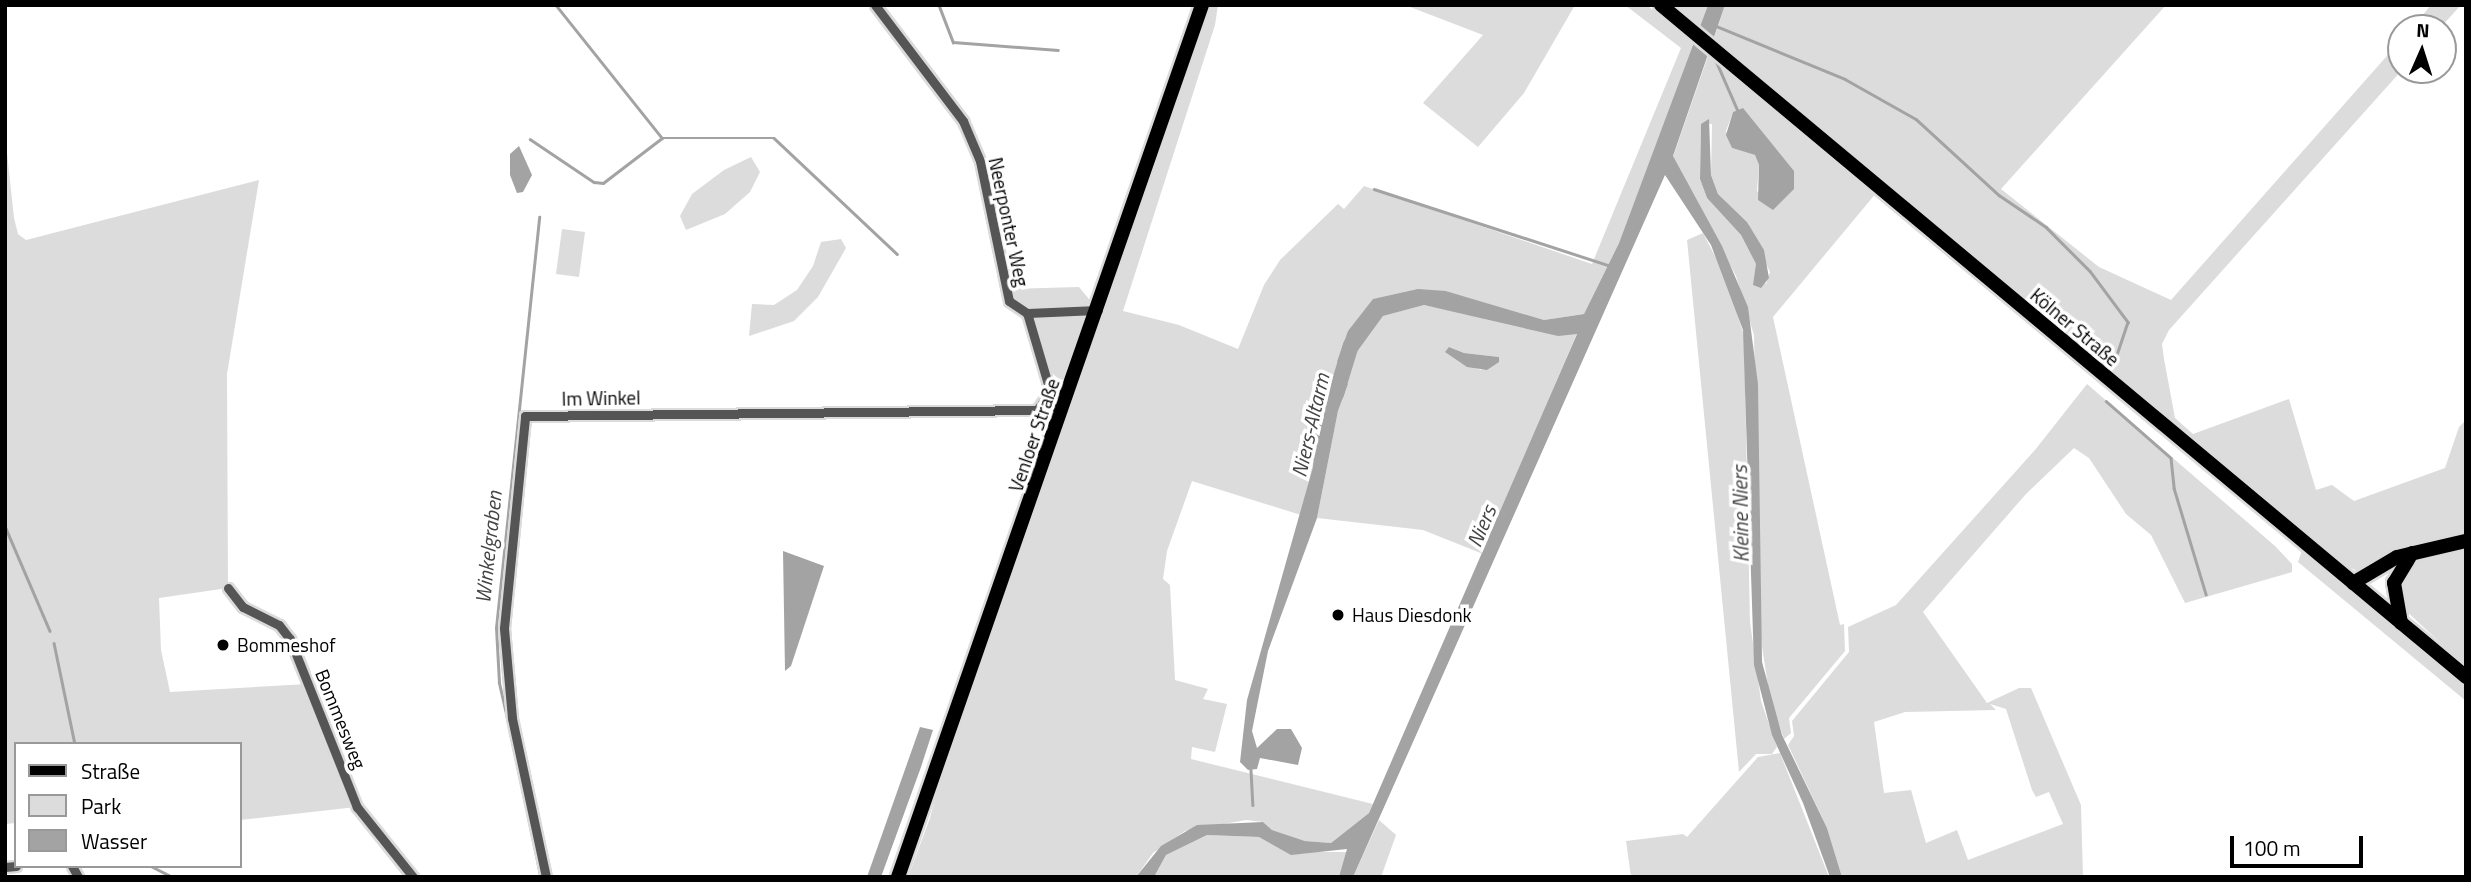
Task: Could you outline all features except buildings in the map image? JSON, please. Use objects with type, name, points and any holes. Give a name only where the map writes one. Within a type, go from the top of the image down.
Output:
[{"type":"main road","name":"Venloer Straße","points":[[898,877],[1098,310],[1202,5]]},
{"type":"main road","name":"Kölner Straße","points":[[1661,5],[2466,677]]},
{"type":"main road","points":[[2353,583],[2412,553],[2466,541]]},
{"type":"main road","points":[[2402,624],[2394,583],[2412,553]]},
{"type":"street","name":"Neerponter Weg","points":[[875,5],[963,121],[980,161],[1009,301],[1027,313],[1098,310]]},
{"type":"street","name":"Im Winkel","points":[[546,877],[511,710],[504,628],[525,416],[1037,410],[1050,391],[1027,313]]},
{"type":"street","name":"Bommesweg","points":[[228,587],[243,607],[279,625],[290,639],[357,807],[413,877]]},
{"type":"green space","points":[[1202,5],[1218,5],[1215,25],[1123,311],[1179,325],[1238,349],[1264,285],[1280,260],[1338,204],[1344,209],[1364,186],[1592,264],[1681,48],[1625,5],[1647,5],[1694,45],[1619,243],[1584,314],[1544,320],[1446,291],[1373,299],[1337,362],[1347,364],[1383,316],[1423,305],[1577,333],[1483,554],[1423,530],[1317,518],[1338,411],[1348,384],[1317,405],[1313,467],[1301,515],[1192,481],[1167,551],[1163,579],[1170,585],[1175,680],[1208,689],[1203,699],[1227,704],[1215,752],[1192,747],[1191,759],[1373,804],[1369,813],[1331,843],[1305,841],[1272,830],[1263,822],[1246,820],[1185,831],[1153,853],[1136,877],[908,877],[930,818],[958,710],[1070,389],[1044,366],[1027,313],[1009,301],[1006,289],[1079,287],[1098,310]],"holes":[[[1449,347],[1464,353],[1499,357],[1481,370],[1461,363]]]},
{"type":"green space","points":[[1405,5],[1575,5],[1524,93],[1478,147],[1423,103],[1483,35]]},
{"type":"green space","points":[[1675,5],[1708,5],[1700,26]]},
{"type":"green space","points":[[1725,5],[2166,5],[2001,189],[2099,267],[2171,300],[2387,56],[2387,84],[2389,84],[2169,330],[2162,344],[2164,359],[2175,418],[2193,434],[2289,399],[2316,490],[2332,485],[2354,501],[2445,468],[2459,427],[2466,420],[2466,536],[2360,572],[2341,564],[1870,175],[1714,38]]},
{"type":"green space","points":[[2431,5],[2461,5],[2453,14],[2424,14]]},
{"type":"green space","points":[[1708,56],[1877,192],[1773,317],[1840,625],[1844,624],[1845,651],[1789,718],[1791,733],[1784,739],[1770,698],[1759,627],[1754,335],[1736,276],[1673,157]],"holes":[[[1743,109],[1773,210],[1757,191],[1759,165],[1755,155],[1732,148],[1726,131],[1733,112]],[[1701,124],[1712,124],[1711,175],[1718,194],[1747,222],[1770,272],[1766,284],[1756,276],[1756,264],[1741,235],[1707,198],[1700,179]]]},
{"type":"green space","points":[[5,134],[14,218],[18,234],[26,240],[259,180],[227,374],[228,588],[159,598],[161,650],[170,692],[307,684],[356,807],[242,820],[242,742],[14,742],[14,823],[5,824]]},
{"type":"green space","points":[[751,157],[760,172],[750,192],[725,214],[686,230],[680,216],[692,194],[724,170]]},
{"type":"green space","points":[[562,229],[585,232],[579,277],[556,274]]},
{"type":"green space","points":[[1703,233],[1726,277],[1744,336],[1750,622],[1761,701],[1777,747],[1772,754],[1756,754],[1739,772],[1687,240]]},
{"type":"green space","points":[[841,239],[846,248],[818,297],[794,321],[749,336],[752,304],[774,305],[797,290],[813,266],[821,242]]},
{"type":"green space","points":[[2087,384],[2275,546],[2292,564],[2292,572],[2185,603],[2151,535],[2126,514],[2089,458],[2074,448],[2026,494],[1923,612],[1987,703],[2019,688],[2031,688],[2081,805],[2083,877],[1842,877],[1827,828],[1788,745],[1794,736],[1792,721],[1849,652],[1848,627],[1896,605],[2035,450]],"holes":[[[1990,704],[2006,709],[2032,790],[2036,797],[2049,792],[2063,824],[1968,860],[1957,830],[1926,843],[1911,790],[1884,793],[1874,722],[1905,712],[1996,710]]]},
{"type":"green space","points":[[2466,548],[2466,667],[2401,606],[2398,579],[2418,558]]},
{"type":"green space","points":[[2302,551],[2466,687],[2466,701],[2298,562]]},
{"type":"green space","points":[[1780,753],[1829,877],[1631,877],[1626,841],[1683,834],[1687,837],[1758,757]]},
{"type":"green space","points":[[1379,820],[1396,835],[1381,877],[1353,877]]},
{"type":"green space","points":[[1207,835],[1259,837],[1299,852],[1350,852],[1339,877],[1154,877],[1166,855]]},
{"type":"water","points":[[1708,5],[1725,5],[1673,156],[1722,246],[1748,307],[1758,384],[1762,662],[1782,735],[1827,828],[1842,877],[1830,877],[1803,803],[1772,735],[1754,665],[1743,330],[1711,245],[1665,175],[1353,877],[1339,877],[1347,849],[1291,855],[1259,837],[1207,835],[1166,855],[1154,877],[1136,877],[1161,846],[1197,825],[1263,822],[1272,830],[1305,841],[1331,843],[1369,813],[1577,334],[1558,336],[1424,305],[1383,316],[1348,364],[1337,362],[1348,331],[1373,299],[1418,289],[1446,291],[1544,320],[1584,314],[1619,243]]},
{"type":"water","points":[[1743,108],[1794,171],[1794,189],[1773,210],[1758,200],[1759,165],[1755,155],[1732,148],[1726,135],[1733,112]]},
{"type":"water","points":[[1709,119],[1711,175],[1718,194],[1747,222],[1764,250],[1769,278],[1761,288],[1753,285],[1756,264],[1741,235],[1707,198],[1700,179],[1701,124]]},
{"type":"water","points":[[519,146],[532,175],[523,192],[517,193],[510,175],[510,154]]},
{"type":"water","points":[[1449,347],[1464,353],[1499,357],[1499,362],[1487,370],[1467,367],[1445,352]]},
{"type":"water","points":[[1337,375],[1348,384],[1338,411],[1317,518],[1268,651],[1252,731],[1257,748],[1277,729],[1291,729],[1302,748],[1298,765],[1260,758],[1257,769],[1248,770],[1240,762],[1247,700],[1313,467],[1317,405]]},
{"type":"water","points":[[783,551],[824,566],[791,666],[785,671]]},
{"type":"water","points":[[920,727],[933,730],[921,767],[881,877],[867,877]]},
{"type":"waterway","name":"Winkelgraben","points":[[556,5],[662,138],[774,138],[897,254]]},
{"type":"waterway","points":[[939,5],[953,42],[1058,50]]},
{"type":"waterway","points":[[1716,26],[1845,79],[1916,119],[1999,195],[2046,227],[2090,271],[2128,322],[2115,361]]},
{"type":"waterway","points":[[1714,56],[1738,111]]},
{"type":"waterway","points":[[530,139],[594,182],[603,183],[662,138]]},
{"type":"waterway","points":[[1374,189],[1611,266]]},
{"type":"waterway","name":"Winkelgraben","points":[[523,788],[499,683],[496,628],[539,217]]},
{"type":"waterway","name":"Niers-Altarm","points":[[1336,394],[1351,345]]},
{"type":"waterway","points":[[2106,401],[2171,458],[2174,488],[2206,594]]},
{"type":"waterway","points":[[5,526],[50,631]]},
{"type":"waterway","points":[[54,643],[75,742]]},
{"type":"waterway","points":[[1251,770],[1253,805]]},
{"type":"waterway","name":"Winkelgraben","points":[[528,815],[541,877]]},
{"type":"waterway","points":[[155,868],[173,877]]},
{"type":"place","name":"Haus Diesdonk","points":[[1338,615]]},
{"type":"place","name":"Bommeshof","points":[[223,645]]},
{"type":"water label","name":"Kleine Niers","points":[[1740,514]]},
{"type":"water label","name":"Niers","points":[[1481,526]]}]
